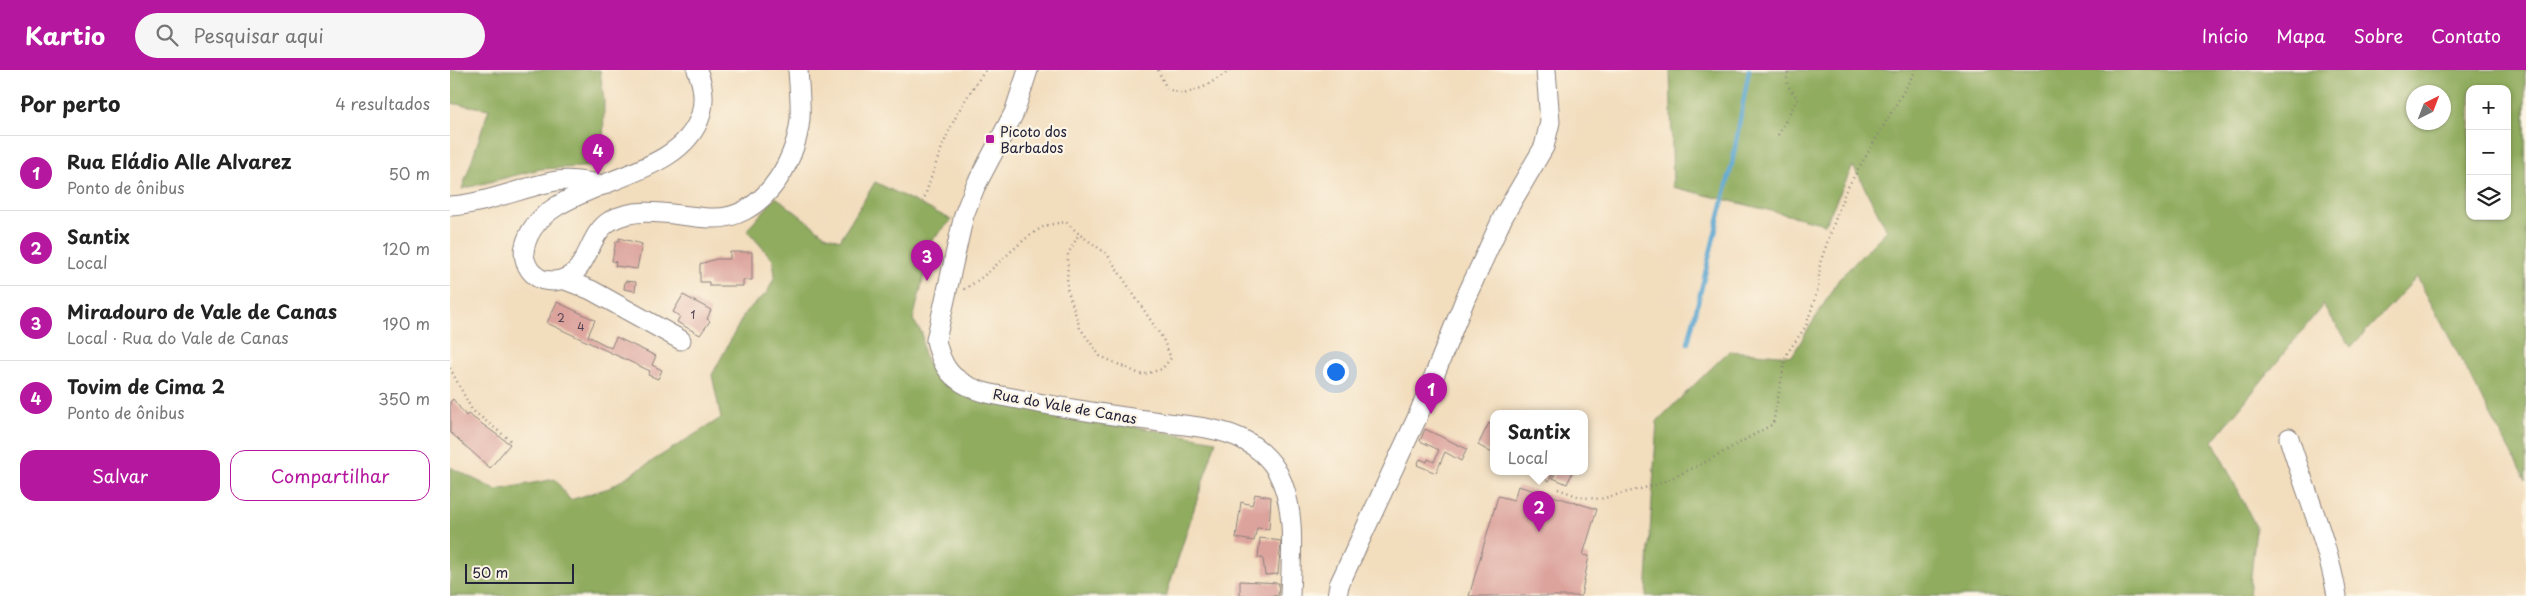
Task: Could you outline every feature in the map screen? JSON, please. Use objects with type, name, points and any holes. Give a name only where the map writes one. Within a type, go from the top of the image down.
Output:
[{"type":"street","points":[[681,340],[591,290],[565,280],[549,281],[536,277],[526,262],[523,253],[527,238],[541,218],[564,203],[666,157],[689,139],[699,122],[704,102],[701,79],[697,70]]},
{"type":"street","points":[[565,280],[577,270],[608,222],[624,214],[648,212],[712,219],[736,216],[754,206],[775,184],[791,155],[800,120],[798,70]]},
{"type":"street","name":"Rua do Vale de Canas","points":[[1028,70],[1014,113],[975,187],[964,215],[936,340],[939,354],[946,368],[956,379],[977,391],[1058,407],[1213,430],[1242,439],[1264,454],[1277,472],[1289,502],[1291,528],[1290,596]]},
{"type":"street","points":[[1337,596],[1339,585],[1417,418],[1466,297],[1504,217],[1544,147],[1550,122],[1546,70]]},
{"type":"street","points":[[450,206],[517,192],[552,181],[579,181],[604,185]]},
{"type":"street","points":[[2289,438],[2306,495],[2332,563],[2337,596]]},
{"type":"path","points":[[923,202],[943,140],[965,97],[986,70]]},
{"type":"path","points":[[1158,70],[1167,89],[1184,94],[1204,87],[1231,70]]},
{"type":"path","points":[[1778,135],[1798,98],[1789,89],[1786,76],[1789,70]]},
{"type":"path","points":[[1558,489],[1580,497],[1600,499],[1656,485],[1702,464],[1773,424],[1786,355],[1806,326],[1818,290],[1820,263],[1845,192],[1916,70]]},
{"type":"path","points":[[945,298],[977,282],[1015,248],[1044,226],[1066,222],[1107,254],[1163,340],[1171,358],[1162,370],[1142,375],[1100,356],[1080,328],[1067,288],[1068,254],[1079,234]]},
{"type":"path","points":[[450,368],[459,390],[472,410],[511,441]]},
{"type":"green space","points":[[450,70],[600,70],[604,101],[603,166],[540,169],[462,189],[489,109],[450,103]]},
{"type":"green space","points":[[1670,70],[2525,70],[2526,481],[2417,277],[2351,347],[2323,305],[2213,441],[2256,527],[2249,596],[1646,596],[1657,421],[1729,351],[1792,356],[1839,279],[1887,230],[1853,166],[1825,224],[1673,187]]},
{"type":"green space","points":[[875,182],[952,220],[933,239],[913,320],[922,333],[923,352],[931,369],[956,388],[1056,413],[1216,441],[1166,596],[450,596],[450,467],[496,490],[555,479],[570,500],[609,488],[721,418],[712,375],[746,311],[767,293],[775,276],[773,260],[747,230],[776,197],[825,235],[840,240]]},
{"type":"building","points":[[619,238],[642,244],[637,269],[615,266],[616,262],[612,261],[616,241],[619,241]]},
{"type":"building","points":[[730,252],[752,252],[752,280],[743,280],[743,286],[709,286],[709,282],[700,282],[700,264],[716,259],[730,259]]},
{"type":"building","points":[[625,281],[636,282],[635,291],[624,289]]},
{"type":"building","points":[[683,295],[711,310],[707,319],[710,321],[700,335],[677,322],[680,316],[673,312]]},
{"type":"building","points":[[557,302],[595,320],[588,336],[611,348],[616,337],[656,356],[652,365],[662,370],[658,379],[648,375],[650,371],[547,323]]},
{"type":"building","points":[[453,399],[466,416],[468,414],[510,444],[490,468],[450,432],[450,402]]},
{"type":"building","points":[[1490,424],[1490,452],[1478,445]]},
{"type":"building","points":[[1425,429],[1467,449],[1461,461],[1445,452],[1436,473],[1417,465],[1420,459],[1427,462],[1428,459],[1434,462],[1439,450],[1420,441]]},
{"type":"building","points":[[1535,475],[1552,475],[1549,481]]},
{"type":"building","points":[[1554,475],[1571,475],[1567,484],[1553,478]]},
{"type":"building","points":[[1518,486],[1597,509],[1583,555],[1589,556],[1581,596],[1469,596],[1498,496],[1514,500]]},
{"type":"building","points":[[1255,494],[1271,497],[1269,529],[1257,528],[1254,541],[1236,538],[1241,502],[1252,505]]},
{"type":"building","points":[[1260,538],[1281,541],[1278,574],[1265,575],[1263,558],[1258,558]]},
{"type":"building","points":[[1240,581],[1279,583],[1278,596],[1240,596]]},
{"type":"waterway","points":[[1688,343],[1732,164],[1749,70]]},
{"type":"place","name":"Picoto dos Barbados","points":[[990,139]]},
{"type":"place","name":"Tovim de Cima 2","points":[[598,175]]},
{"type":"place","name":"Miradouro de Vale de Canas","points":[[927,281]]},
{"type":"place","name":"Rua Eládio Alle Alvarez","points":[[1431,414]]},
{"type":"place","name":"Santix","points":[[1539,532]]}]
